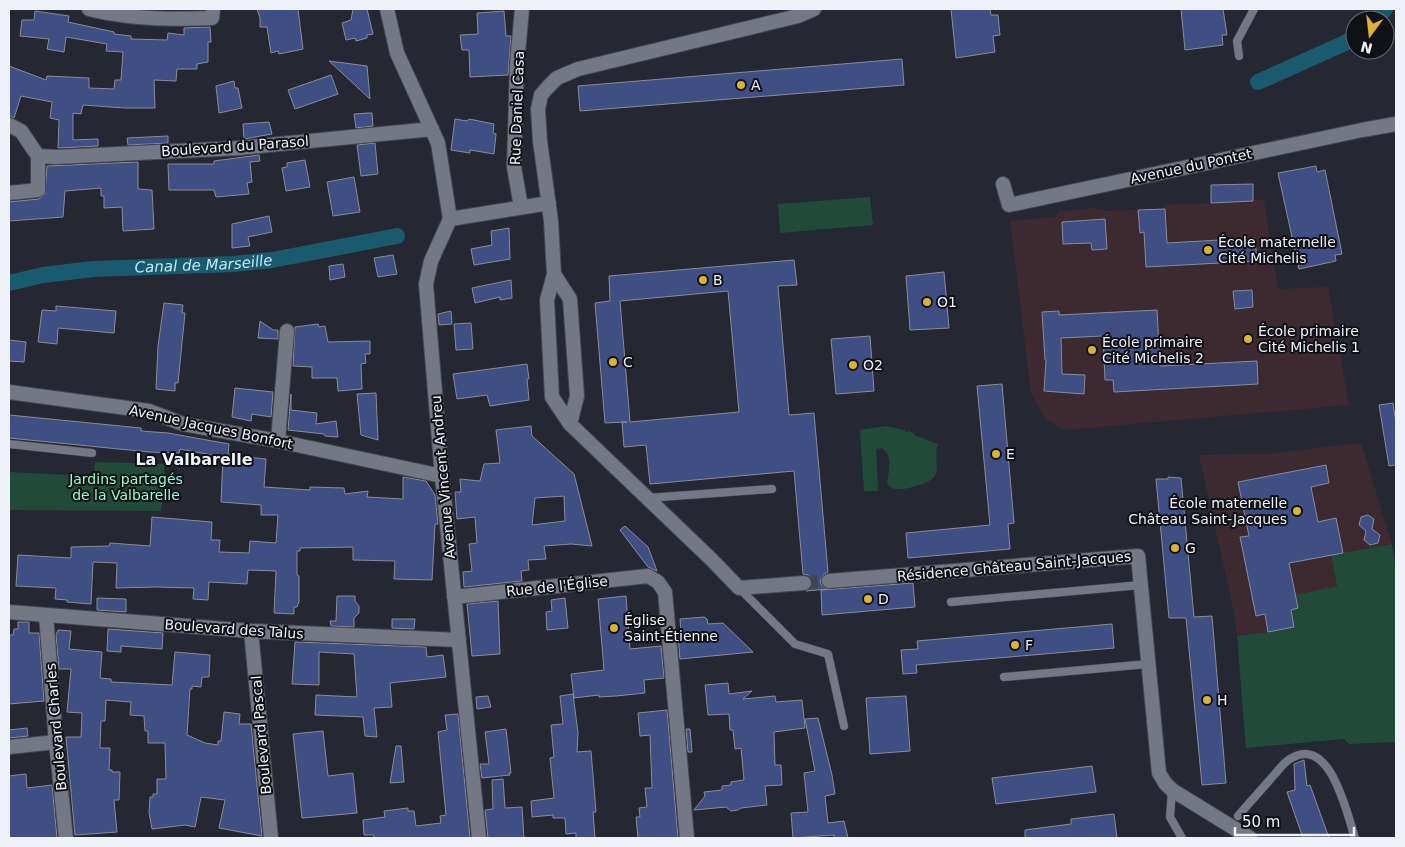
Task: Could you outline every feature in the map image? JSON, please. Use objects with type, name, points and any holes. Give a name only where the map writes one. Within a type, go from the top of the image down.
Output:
[{"type":"street","points":[[89,9],[120,16],[191,19],[212,18],[213,9]]},
{"type":"street","points":[[387,9],[397,53],[438,143],[450,219],[549,202]]},
{"type":"street","name":"Rue Daniel Casa","points":[[521,208],[514,167],[522,9]]},
{"type":"street","points":[[804,583],[739,588],[570,424],[552,397],[546,300],[554,274],[549,202],[538,109],[541,95],[557,78],[578,70],[798,16],[814,9]]},
{"type":"street","name":"Avenue du Pontet","points":[[1003,184],[1009,205],[1396,124]]},
{"type":"street","points":[[9,125],[22,131],[38,156],[38,190],[9,193]]},
{"type":"street","name":"Boulevard du Parasol","points":[[38,156],[56,157],[239,148],[432,129]]},
{"type":"street","name":"Avenue Vincent Andreu","points":[[450,219],[431,261],[426,284],[442,476],[479,838]]},
{"type":"street","points":[[554,274],[570,299],[577,396],[570,424]]},
{"type":"street","points":[[278,441],[286,331]]},
{"type":"street","name":"Avenue Jacques Bonfort","points":[[9,392],[150,411],[183,424],[278,441],[442,476]]},
{"type":"street","name":"Résidence Château Saint-Jacques","points":[[829,581],[1138,556],[1159,773],[1172,790],[1250,838]]},
{"type":"street","name":"Rue de l'Église","points":[[454,597],[648,576],[658,582],[665,592],[687,838]]},
{"type":"street","name":"Boulevard des Talus","points":[[9,612],[251,631],[459,640]]},
{"type":"street","name":"Boulevard Charles","points":[[46,615],[66,838]]},
{"type":"street","name":"Boulevard Pascal","points":[[251,631],[271,838]]},
{"type":"street","points":[[9,747],[56,742]]},
{"type":"lane","points":[[1239,56],[1237,40],[1254,9]]},
{"type":"lane","points":[[9,444],[92,453]]},
{"type":"lane","points":[[647,498],[772,488]]},
{"type":"lane","points":[[951,602],[1141,585]]},
{"type":"lane","points":[[739,588],[795,644],[828,654],[844,726]]},
{"type":"lane","points":[[1004,677],[1148,664]]},
{"type":"lane","points":[[1238,816],[1289,759],[1301,753],[1314,756],[1325,764],[1333,775],[1355,838]]},
{"type":"lane","points":[[1172,790],[1170,817],[1182,838]]},
{"type":"shaded area","points":[[1253,184],[1253,200],[1264,200],[1278,289],[1328,287],[1349,405],[1064,430],[1045,418],[1031,393],[1010,221],[1055,217],[1059,212],[1090,208],[1103,209],[1104,211],[1164,209],[1164,205],[1211,203],[1211,185]]},
{"type":"shaded area","name":"École maternelle Château Saint-Jacques","points":[[1361,443],[1392,544],[1331,555],[1337,586],[1299,608],[1291,609],[1268,632],[1237,636],[1234,612],[1199,455],[1267,454]]},
{"type":"green space","points":[[870,197],[873,225],[780,233],[778,204]]},
{"type":"green space","points":[[886,426],[904,430],[907,433],[908,431],[914,433],[914,435],[938,444],[936,472],[932,479],[909,488],[892,488],[887,484],[888,455],[881,448],[876,449],[878,491],[864,491],[860,430]]},
{"type":"green space","name":"Jardins partagés de la Valbarelle","points":[[95,462],[165,464],[161,511],[9,510],[9,472],[94,476]]},
{"type":"green space","points":[[1392,544],[1396,568],[1396,742],[1349,744],[1344,739],[1246,748],[1237,636],[1268,632],[1291,609],[1298,608],[1296,595],[1337,586],[1331,555]]},
{"type":"building","points":[[257,9],[298,9],[303,49],[279,54],[278,51],[271,53],[267,27],[260,27]]},
{"type":"building","points":[[353,9],[367,9],[373,34],[367,35],[367,38],[356,41],[355,38],[346,40],[342,23],[351,20]]},
{"type":"building","points":[[951,9],[990,9],[991,15],[998,15],[1000,35],[993,36],[995,52],[956,58]]},
{"type":"building","points":[[1181,9],[1223,9],[1227,35],[1222,35],[1223,45],[1185,50]]},
{"type":"building","points":[[35,11],[69,16],[68,22],[114,32],[114,34],[131,36],[131,39],[167,40],[168,33],[184,35],[184,28],[210,27],[211,42],[208,42],[208,62],[197,64],[197,69],[177,69],[176,81],[154,80],[155,108],[83,105],[81,114],[73,113],[73,140],[98,139],[98,146],[58,148],[59,120],[50,118],[52,102],[21,96],[14,118],[9,116],[9,66],[46,80],[47,76],[89,78],[89,88],[114,89],[115,80],[121,80],[123,52],[106,51],[107,44],[66,37],[64,52],[47,49],[49,39],[20,36],[22,20],[34,20]]},
{"type":"building","points":[[504,11],[506,36],[511,36],[508,75],[470,77],[469,50],[462,50],[460,35],[478,34],[477,13]]},
{"type":"building","name":"A","points":[[902,59],[904,85],[580,111],[578,86]]},
{"type":"building","points":[[329,61],[367,66],[370,99]]},
{"type":"building","points":[[331,75],[338,94],[295,109],[288,90]]},
{"type":"building","points":[[234,81],[235,88],[238,88],[242,108],[219,113],[216,86]]},
{"type":"building","points":[[372,113],[373,126],[356,128],[354,114]]},
{"type":"building","points":[[455,119],[467,121],[469,119],[494,124],[493,133],[496,134],[494,154],[470,150],[470,153],[451,150]]},
{"type":"building","points":[[269,122],[272,134],[244,139],[243,124]]},
{"type":"building","points":[[168,136],[168,143],[128,145],[127,138]]},
{"type":"building","points":[[375,143],[378,174],[361,176],[357,145]]},
{"type":"building","points":[[259,155],[260,161],[250,162],[252,182],[247,183],[249,194],[216,197],[214,190],[169,190],[168,164],[214,164],[214,161]]},
{"type":"building","points":[[305,160],[310,187],[286,191],[282,168],[287,167],[287,163]]},
{"type":"building","points":[[138,162],[138,189],[152,190],[154,229],[123,231],[122,207],[104,208],[104,196],[101,196],[101,188],[65,191],[63,217],[9,221],[9,202],[39,199],[45,194],[47,166]]},
{"type":"building","points":[[1316,166],[1317,172],[1325,170],[1342,254],[1335,255],[1336,261],[1299,269],[1278,173]]},
{"type":"building","points":[[354,177],[360,212],[333,216],[327,182]]},
{"type":"building","points":[[1253,184],[1253,201],[1211,203],[1211,185]]},
{"type":"building","points":[[1165,209],[1167,243],[1255,238],[1257,261],[1146,267],[1144,232],[1140,233],[1138,210]]},
{"type":"building","points":[[269,216],[272,232],[248,237],[250,246],[232,248],[232,224]]},
{"type":"building","points":[[1105,219],[1107,249],[1092,250],[1091,243],[1063,244],[1062,222]]},
{"type":"building","points":[[509,228],[510,259],[474,265],[471,249],[492,245],[491,231]]},
{"type":"building","points":[[393,255],[397,274],[378,277],[374,258]]},
{"type":"building","points":[[794,260],[797,285],[778,286],[789,415],[814,413],[828,572],[824,574],[820,581],[822,586],[828,589],[806,591],[812,587],[813,582],[808,575],[803,574],[794,471],[650,484],[646,445],[624,447],[622,422],[605,423],[595,303],[610,301],[609,276]],"holes":[[[728,291],[739,412],[630,422],[620,301]]]},
{"type":"building","points":[[343,264],[345,277],[330,280],[329,266]]},
{"type":"building","name":"O1","points":[[944,272],[949,328],[910,330],[906,276]]},
{"type":"building","points":[[511,280],[512,298],[500,300],[500,297],[475,303],[472,288]]},
{"type":"building","points":[[1252,290],[1253,307],[1235,309],[1233,291]]},
{"type":"building","points":[[164,303],[183,305],[182,313],[185,313],[178,383],[175,383],[175,391],[156,389],[158,346]]},
{"type":"building","points":[[56,306],[116,311],[114,333],[58,328],[57,344],[38,342],[42,310],[56,311]]},
{"type":"building","points":[[1157,310],[1160,366],[1257,361],[1258,384],[1114,392],[1113,380],[1105,380],[1103,336],[1061,338],[1062,374],[1085,375],[1084,394],[1044,391],[1046,360],[1042,312],[1059,311],[1059,315]]},
{"type":"building","points":[[451,311],[452,324],[439,325],[438,314]]},
{"type":"building","points":[[260,321],[273,330],[278,330],[278,339],[258,338]]},
{"type":"building","points":[[471,323],[473,349],[456,350],[454,324]]},
{"type":"building","points":[[318,324],[319,327],[325,326],[328,342],[370,341],[370,354],[365,354],[366,363],[361,364],[362,389],[338,391],[337,378],[312,378],[312,367],[293,366],[295,327]]},
{"type":"building","name":"O2","points":[[870,336],[874,391],[836,394],[831,339]]},
{"type":"building","points":[[9,340],[26,342],[24,362],[9,361]]},
{"type":"building","points":[[527,364],[529,400],[490,406],[487,395],[457,399],[453,374]]},
{"type":"building","points":[[1002,384],[1014,523],[1008,524],[1010,549],[908,558],[906,533],[990,525],[977,386]]},
{"type":"building","points":[[235,388],[273,392],[271,417],[252,414],[251,421],[232,417]]},
{"type":"building","points":[[376,393],[378,440],[361,435],[357,394]]},
{"type":"building","points":[[291,394],[291,410],[317,413],[316,424],[336,421],[338,437],[288,430]]},
{"type":"building","points":[[1393,403],[1396,417],[1396,465],[1389,466],[1379,405]]},
{"type":"building","points":[[9,415],[141,428],[141,431],[168,433],[229,444],[228,455],[266,459],[264,487],[310,490],[310,487],[344,488],[345,494],[368,491],[367,497],[403,499],[403,477],[426,481],[435,495],[438,524],[435,524],[432,580],[394,579],[395,561],[353,560],[353,547],[300,548],[300,551],[297,551],[299,602],[297,607],[294,607],[294,614],[274,613],[276,571],[248,570],[247,584],[209,582],[208,600],[193,599],[194,588],[116,588],[117,563],[93,562],[91,604],[55,599],[56,588],[16,586],[18,555],[71,558],[71,547],[109,546],[110,543],[150,546],[152,517],[212,522],[211,540],[220,540],[219,552],[249,553],[250,541],[276,543],[278,515],[261,515],[261,505],[221,502],[223,457],[180,449],[179,453],[149,452],[9,438]]},
{"type":"building","points":[[531,426],[532,436],[574,474],[592,546],[571,544],[544,546],[546,559],[528,560],[529,570],[521,571],[522,581],[464,587],[463,572],[472,571],[469,544],[477,543],[475,517],[457,519],[455,492],[461,492],[460,479],[480,481],[484,464],[500,463],[496,430]],"holes":[[[564,496],[565,521],[532,525],[535,498]]]},
{"type":"building","points":[[1326,465],[1329,483],[1311,487],[1318,522],[1336,518],[1343,553],[1289,563],[1298,608],[1291,610],[1294,627],[1268,632],[1265,614],[1256,616],[1240,537],[1249,536],[1238,482]]},
{"type":"building","points":[[1168,477],[1181,478],[1194,617],[1212,616],[1226,783],[1202,785],[1186,618],[1169,618],[1156,479],[1168,479]]},
{"type":"building","points":[[1368,515],[1374,519],[1372,529],[1380,535],[1378,543],[1370,545],[1364,540],[1366,531],[1359,525],[1361,517]]},
{"type":"building","points":[[625,526],[648,547],[657,571],[648,567],[620,530]]},
{"type":"building","name":"D","points":[[913,583],[915,607],[822,615],[821,590]]},
{"type":"building","points":[[337,596],[355,596],[355,601],[359,606],[359,613],[354,618],[354,627],[331,626],[330,621],[336,621]]},
{"type":"building","points":[[626,596],[630,649],[661,646],[664,678],[644,680],[645,693],[574,698],[571,674],[604,670],[598,599]]},
{"type":"building","points":[[97,598],[126,599],[126,612],[97,610]]},
{"type":"building","points":[[565,598],[568,628],[547,630],[546,612],[552,611],[551,600]]},
{"type":"building","points":[[498,601],[500,654],[472,656],[467,604]]},
{"type":"building","points":[[704,617],[707,619],[708,624],[723,623],[753,652],[680,659],[678,634],[681,634],[680,619]]},
{"type":"building","points":[[392,619],[415,619],[414,629],[392,628]]},
{"type":"building","points":[[18,622],[29,622],[29,633],[39,633],[44,701],[9,704],[9,635],[13,635],[14,629],[18,629]]},
{"type":"building","name":"F","points":[[1112,624],[1114,648],[916,665],[917,673],[903,674],[901,650],[918,649],[917,641]]},
{"type":"building","points":[[108,629],[163,633],[162,649],[121,646],[121,652],[107,651]]},
{"type":"building","points":[[58,630],[71,631],[69,649],[102,652],[100,678],[111,679],[111,682],[172,685],[175,652],[210,655],[209,677],[202,677],[201,687],[192,686],[192,689],[190,689],[187,735],[205,743],[218,745],[218,741],[221,741],[224,712],[240,714],[239,724],[251,724],[262,836],[219,828],[225,800],[201,797],[195,827],[185,825],[152,829],[149,812],[150,797],[153,797],[153,794],[157,794],[157,779],[166,779],[165,743],[148,743],[148,731],[145,731],[144,716],[130,715],[131,702],[106,700],[105,721],[101,721],[100,748],[110,748],[109,770],[120,772],[119,800],[114,800],[117,832],[75,835],[66,737],[81,737],[82,713],[67,712],[71,669],[59,669],[56,635]]},
{"type":"building","points":[[295,642],[426,647],[427,657],[443,655],[446,677],[390,683],[392,707],[374,708],[377,737],[365,736],[363,717],[315,715],[316,695],[357,697],[354,654],[319,652],[319,685],[292,684]]},
{"type":"building","points":[[728,683],[729,694],[752,691],[743,699],[775,696],[776,702],[802,700],[805,728],[774,732],[775,765],[781,765],[782,785],[765,786],[767,805],[731,811],[726,807],[694,810],[705,796],[704,792],[722,790],[722,786],[744,780],[741,748],[735,749],[733,730],[730,730],[729,714],[708,715],[705,685]]},
{"type":"building","points":[[573,694],[578,733],[577,752],[591,751],[596,812],[593,812],[595,838],[576,838],[576,833],[566,834],[565,818],[553,818],[553,815],[532,817],[531,801],[554,798],[550,758],[554,757],[551,725],[563,724],[560,696]]},
{"type":"building","points":[[488,696],[491,707],[477,709],[476,697]]},
{"type":"building","points":[[906,696],[910,751],[870,754],[866,698]]},
{"type":"building","points":[[667,710],[678,838],[638,838],[636,817],[640,817],[639,808],[647,807],[645,788],[652,788],[650,735],[640,736],[638,713]]},
{"type":"building","points":[[458,714],[470,838],[374,838],[374,835],[364,835],[363,820],[385,817],[384,811],[408,808],[408,811],[414,811],[416,826],[441,823],[440,816],[446,815],[438,732],[447,730],[445,715]]},
{"type":"building","points":[[818,718],[835,794],[825,796],[828,823],[844,821],[848,838],[834,838],[834,835],[793,838],[791,813],[808,812],[804,773],[815,771],[805,719]]},
{"type":"building","points":[[27,728],[28,736],[9,738],[9,730]]},
{"type":"building","points":[[506,729],[511,773],[509,773],[510,775],[482,778],[480,764],[489,764],[485,732]]},
{"type":"building","points":[[686,729],[690,729],[692,752],[688,752]]},
{"type":"building","points":[[323,731],[328,776],[353,773],[357,813],[302,818],[293,734]]},
{"type":"building","points":[[396,746],[401,746],[404,782],[390,783]]},
{"type":"building","points":[[1304,760],[1307,786],[1310,785],[1329,838],[1303,838],[1287,792],[1295,790],[1294,764]]},
{"type":"building","points":[[1092,766],[1096,792],[996,804],[992,778]]},
{"type":"building","points":[[26,774],[27,788],[52,785],[57,838],[9,838],[9,776]]},
{"type":"building","points":[[503,779],[505,808],[522,807],[524,838],[488,838],[485,810],[493,809],[492,780]]},
{"type":"building","points":[[1114,814],[1117,838],[1025,838],[1025,830],[1071,824],[1071,819]]},
{"type":"waterway","name":"Canal de Marseille","points":[[1258,82],[1345,43]]},
{"type":"waterway","name":"Canal de Marseille","points":[[9,283],[43,275],[93,269],[234,264],[272,260],[397,236]]},
{"type":"tunnel","points":[[804,583],[829,581]]},
{"type":"place","name":"A","points":[[741,85]]},
{"type":"place","name":"École maternelle Cité Michelis","points":[[1208,250]]},
{"type":"place","name":"B","points":[[703,280]]},
{"type":"place","name":"O1","points":[[927,302]]},
{"type":"place","name":"École primaire Cité Michelis 1","points":[[1248,339]]},
{"type":"place","name":"École primaire Cité Michelis 2","points":[[1092,350]]},
{"type":"place","name":"C","points":[[613,362]]},
{"type":"place","name":"O2","points":[[853,365]]},
{"type":"place","name":"E","points":[[996,454]]},
{"type":"place","name":"École maternelle Château Saint-Jacques","points":[[1297,511]]},
{"type":"place","name":"G","points":[[1175,548]]},
{"type":"place","name":"D","points":[[868,599]]},
{"type":"place","name":"Église Saint-Étienne","points":[[614,628]]},
{"type":"place","name":"F","points":[[1015,645]]},
{"type":"place","name":"H","points":[[1207,700]]},
{"type":"district","name":"La Valbarelle","points":[[194,459]]}]
